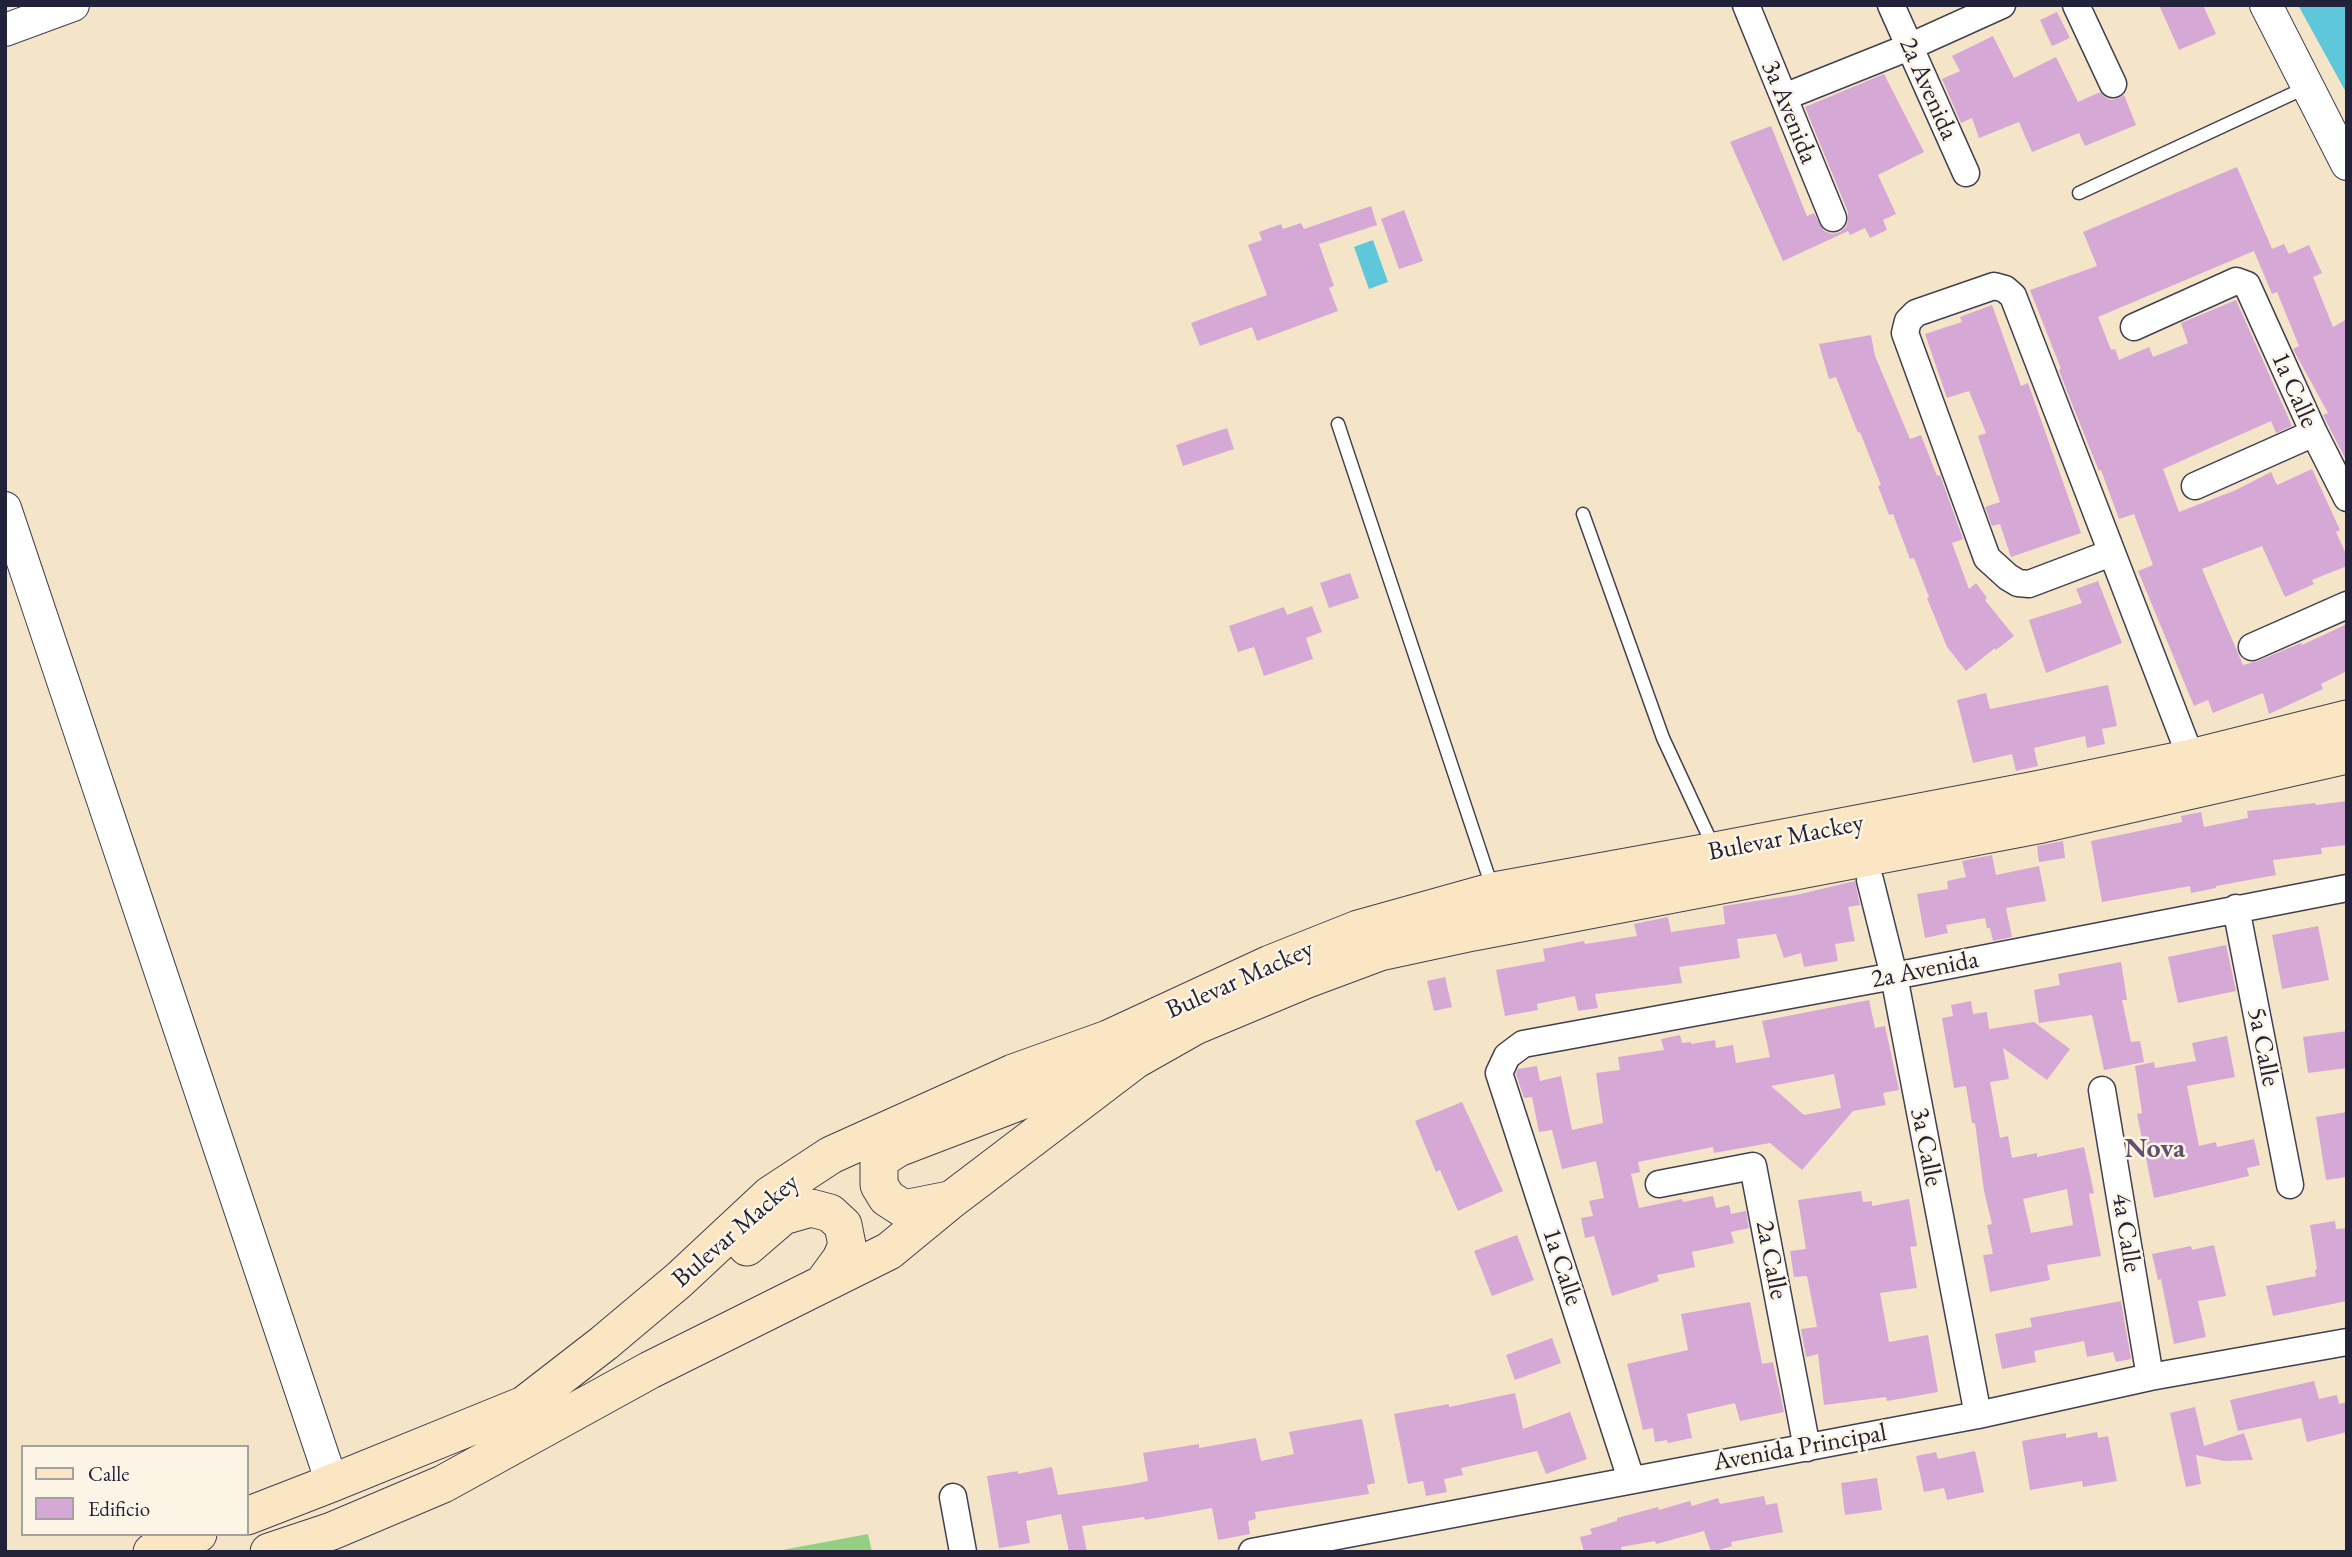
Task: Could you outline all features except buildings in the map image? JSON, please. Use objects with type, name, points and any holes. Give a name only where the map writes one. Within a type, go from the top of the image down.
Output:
[{"type":"main road","name":"Bulevar Mackey","points":[[248,1516],[524,1405],[679,1280],[770,1195],[831,1155],[1013,1073],[1108,1039],[1270,964],[1358,929],[1493,891],[1715,851],[2191,758],[2347,719]]},
{"type":"main road","name":"Bulevar Mackey","points":[[269,1552],[336,1542],[650,1370],[889,1251],[950,1199],[1135,1060],[1231,1009],[1380,952],[1568,913],[2042,824],[2347,755]]},
{"type":"main road","points":[[950,1199],[904,1209],[887,1198],[878,1185],[879,1160],[898,1148],[1060,1086],[1108,1039]]},
{"type":"main road","points":[[679,1280],[715,1273],[783,1216],[811,1208],[830,1213],[844,1225],[847,1245],[841,1259],[825,1281]]},
{"type":"main road","points":[[152,1552],[193,1536]]},
{"type":"street","name":"3a Avenida","points":[[1746,5],[1833,218]]},
{"type":"street","name":"2a Avenida","points":[[1891,5],[1966,173]]},
{"type":"street","points":[[1784,97],[1909,47],[2002,5]]},
{"type":"street","points":[[2076,5],[2113,84]]},
{"type":"street","points":[[2266,5],[2347,164]]},
{"type":"street","points":[[5,30],[64,7]]},
{"type":"street","name":"1a Calle","points":[[2134,327],[2236,281],[2247,285],[2314,433],[2347,498]]},
{"type":"street","points":[[2111,553],[2028,584],[2018,583],[2008,577],[1987,558],[1905,333],[1908,321],[1916,313],[1994,286],[2005,289],[2013,296],[2191,758]]},
{"type":"street","points":[[2196,486],[2314,433]]},
{"type":"street","points":[[5,508],[332,1483]]},
{"type":"street","points":[[2252,647],[2347,605]]},
{"type":"street","name":"3a Calle","points":[[1870,880],[1894,976],[1978,1415]]},
{"type":"street","name":"2a Avenida","points":[[1507,1056],[1524,1044],[2347,888]]},
{"type":"street","name":"5a Calle","points":[[2236,908],[2290,1185]]},
{"type":"street","name":"1a Calle","points":[[1507,1056],[1499,1073],[1631,1479]]},
{"type":"street","name":"4a Calle","points":[[2102,1090],[2150,1377]]},
{"type":"street","name":"2a Calle","points":[[1659,1184],[1753,1166],[1807,1448]]},
{"type":"street","name":"Avenida Principal","points":[[1252,1552],[1978,1415],[2150,1377],[2347,1342]]},
{"type":"street","points":[[953,1497],[963,1552]]},
{"type":"lane","points":[[2079,193],[2308,87]]},
{"type":"lane","points":[[1338,424],[1493,891]]},
{"type":"lane","points":[[1583,514],[1663,738],[1715,851]]},
{"type":"green space","points":[[868,1534],[872,1552],[782,1552],[782,1550]]},
{"type":"water","points":[[2298,5],[2347,5],[2347,94]]},
{"type":"water","points":[[1373,240],[1388,282],[1369,289],[1354,247]]},
{"type":"district","name":"Nova","points":[[2155,1149]]}]
